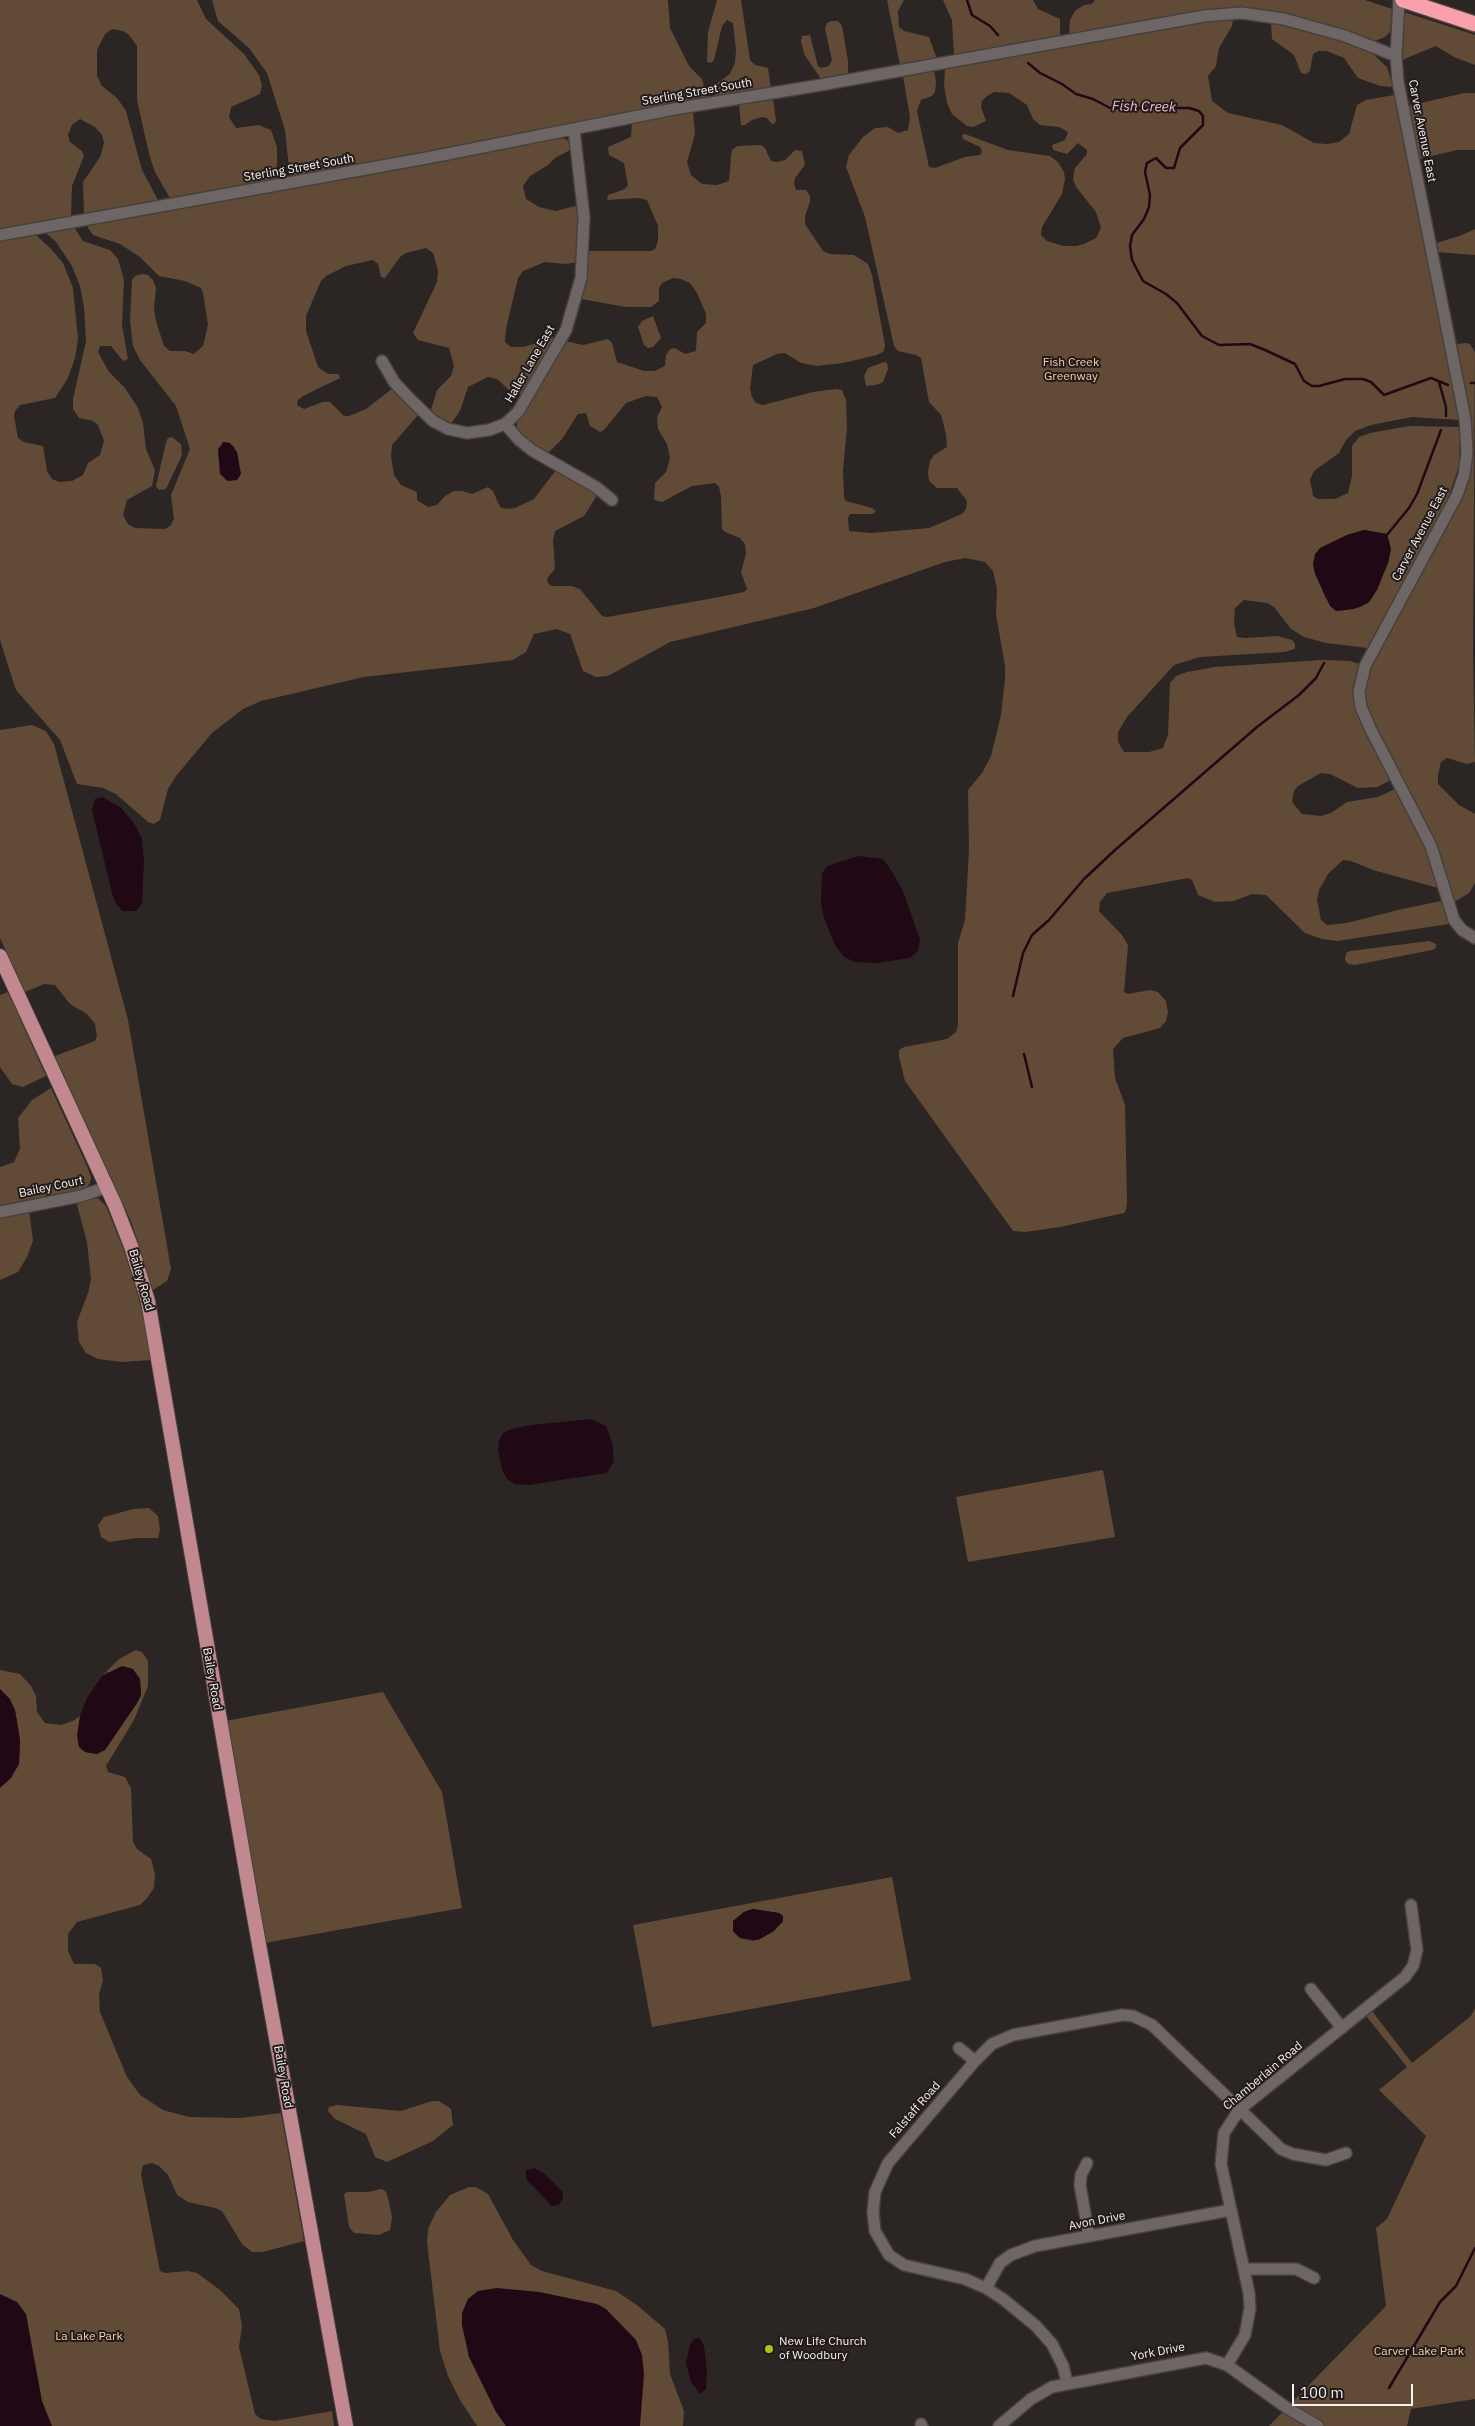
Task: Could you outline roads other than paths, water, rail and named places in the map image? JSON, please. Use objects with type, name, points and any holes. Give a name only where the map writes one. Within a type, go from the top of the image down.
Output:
[{"type":"highway","points":[[1403,0],[1475,24]]},
{"type":"main road","name":"Bailey Road","points":[[0,956],[107,1186],[137,1262],[153,1328],[251,1900],[346,2426]]},
{"type":"street","name":"Carver Avenue East","points":[[1399,0],[1396,56],[1401,97],[1465,419],[1467,452],[1464,475],[1457,495],[1369,658],[1361,679],[1359,694],[1362,711],[1370,728],[1431,846],[1454,920],[1470,936]]},
{"type":"street","name":"Sterling Street South","points":[[0,235],[405,162],[683,107],[1220,14],[1254,14],[1294,22],[1340,34],[1396,56]]},
{"type":"street","name":"Haller Lane East","points":[[505,424],[525,402],[552,357],[566,330],[577,294],[583,261],[584,222],[574,129]]},
{"type":"street","points":[[382,361],[394,382],[421,411],[439,425],[453,431],[472,433],[494,429],[505,424],[519,440],[533,451],[596,486],[612,500]]},
{"type":"street","name":"Bailey Court","points":[[0,1212],[79,1197],[107,1186]]},
{"type":"street","name":"Chamberlain Road","points":[[1227,2365],[1245,2335],[1250,2300],[1221,2164],[1220,2151],[1224,2133],[1240,2110],[1398,1985],[1413,1966],[1418,1941],[1411,1905]]},
{"type":"street","points":[[1311,1989],[1342,2028]]},
{"type":"street","name":"Falstaff Road","points":[[1067,2382],[1058,2354],[1045,2335],[1003,2299],[986,2288],[965,2279],[916,2269],[896,2260],[879,2240],[873,2212],[876,2187],[891,2159],[975,2061],[992,2044],[1013,2035],[1122,2015],[1133,2016],[1152,2025],[1281,2149],[1294,2154],[1326,2160],[1346,2153]]},
{"type":"street","points":[[959,2048],[975,2061]]},
{"type":"street","points":[[1087,2163],[1081,2175],[1080,2185],[1089,2236]]},
{"type":"street","name":"Avon Drive","points":[[986,2288],[1000,2264],[1011,2255],[1035,2246],[1231,2210]]},
{"type":"street","points":[[1244,2269],[1296,2269],[1314,2278]]},
{"type":"street","name":"York Drive","points":[[999,2426],[1041,2392],[1067,2382],[1206,2358],[1227,2365],[1287,2408],[1318,2426]]},
{"type":"waterway","name":"Fish Creek","points":[[967,0],[972,15],[990,26],[998,35]]},
{"type":"waterway","name":"Fish Creek","points":[[1028,63],[1040,73],[1062,84],[1076,94],[1093,99],[1110,108],[1189,108],[1199,111],[1203,116],[1203,125],[1180,148],[1174,168],[1166,168],[1156,158],[1147,163],[1145,172],[1150,195],[1149,207],[1144,219],[1132,235],[1130,246],[1132,260],[1143,281],[1166,294],[1177,303],[1202,336],[1219,345],[1250,344],[1265,350],[1295,364],[1304,381],[1312,386],[1345,379],[1363,379],[1371,382],[1384,395],[1431,378],[1448,385]]},
{"type":"waterway","points":[[1439,382],[1446,407],[1446,416]]},
{"type":"waterway","points":[[1386,536],[1409,508],[1417,494],[1441,430]]},
{"type":"waterway","points":[[1013,996],[1023,953],[1032,935],[1049,920],[1084,879],[1257,727],[1299,695],[1316,678],[1324,663]]},
{"type":"waterway","points":[[1024,1054],[1032,1087]]},
{"type":"waterway","points":[[1389,2388],[1440,2302],[1456,2286],[1475,2248]]},
{"type":"place","name":"New Life Church of Woodbury","points":[[769,2349]]},
{"type":"park label","name":"Fish Creek Greenway","points":[[1071,370]]},
{"type":"park label","name":"La Lake Park","points":[[89,2337]]},
{"type":"park label","name":"Carver Lake Park","points":[[1419,2352]]}]
